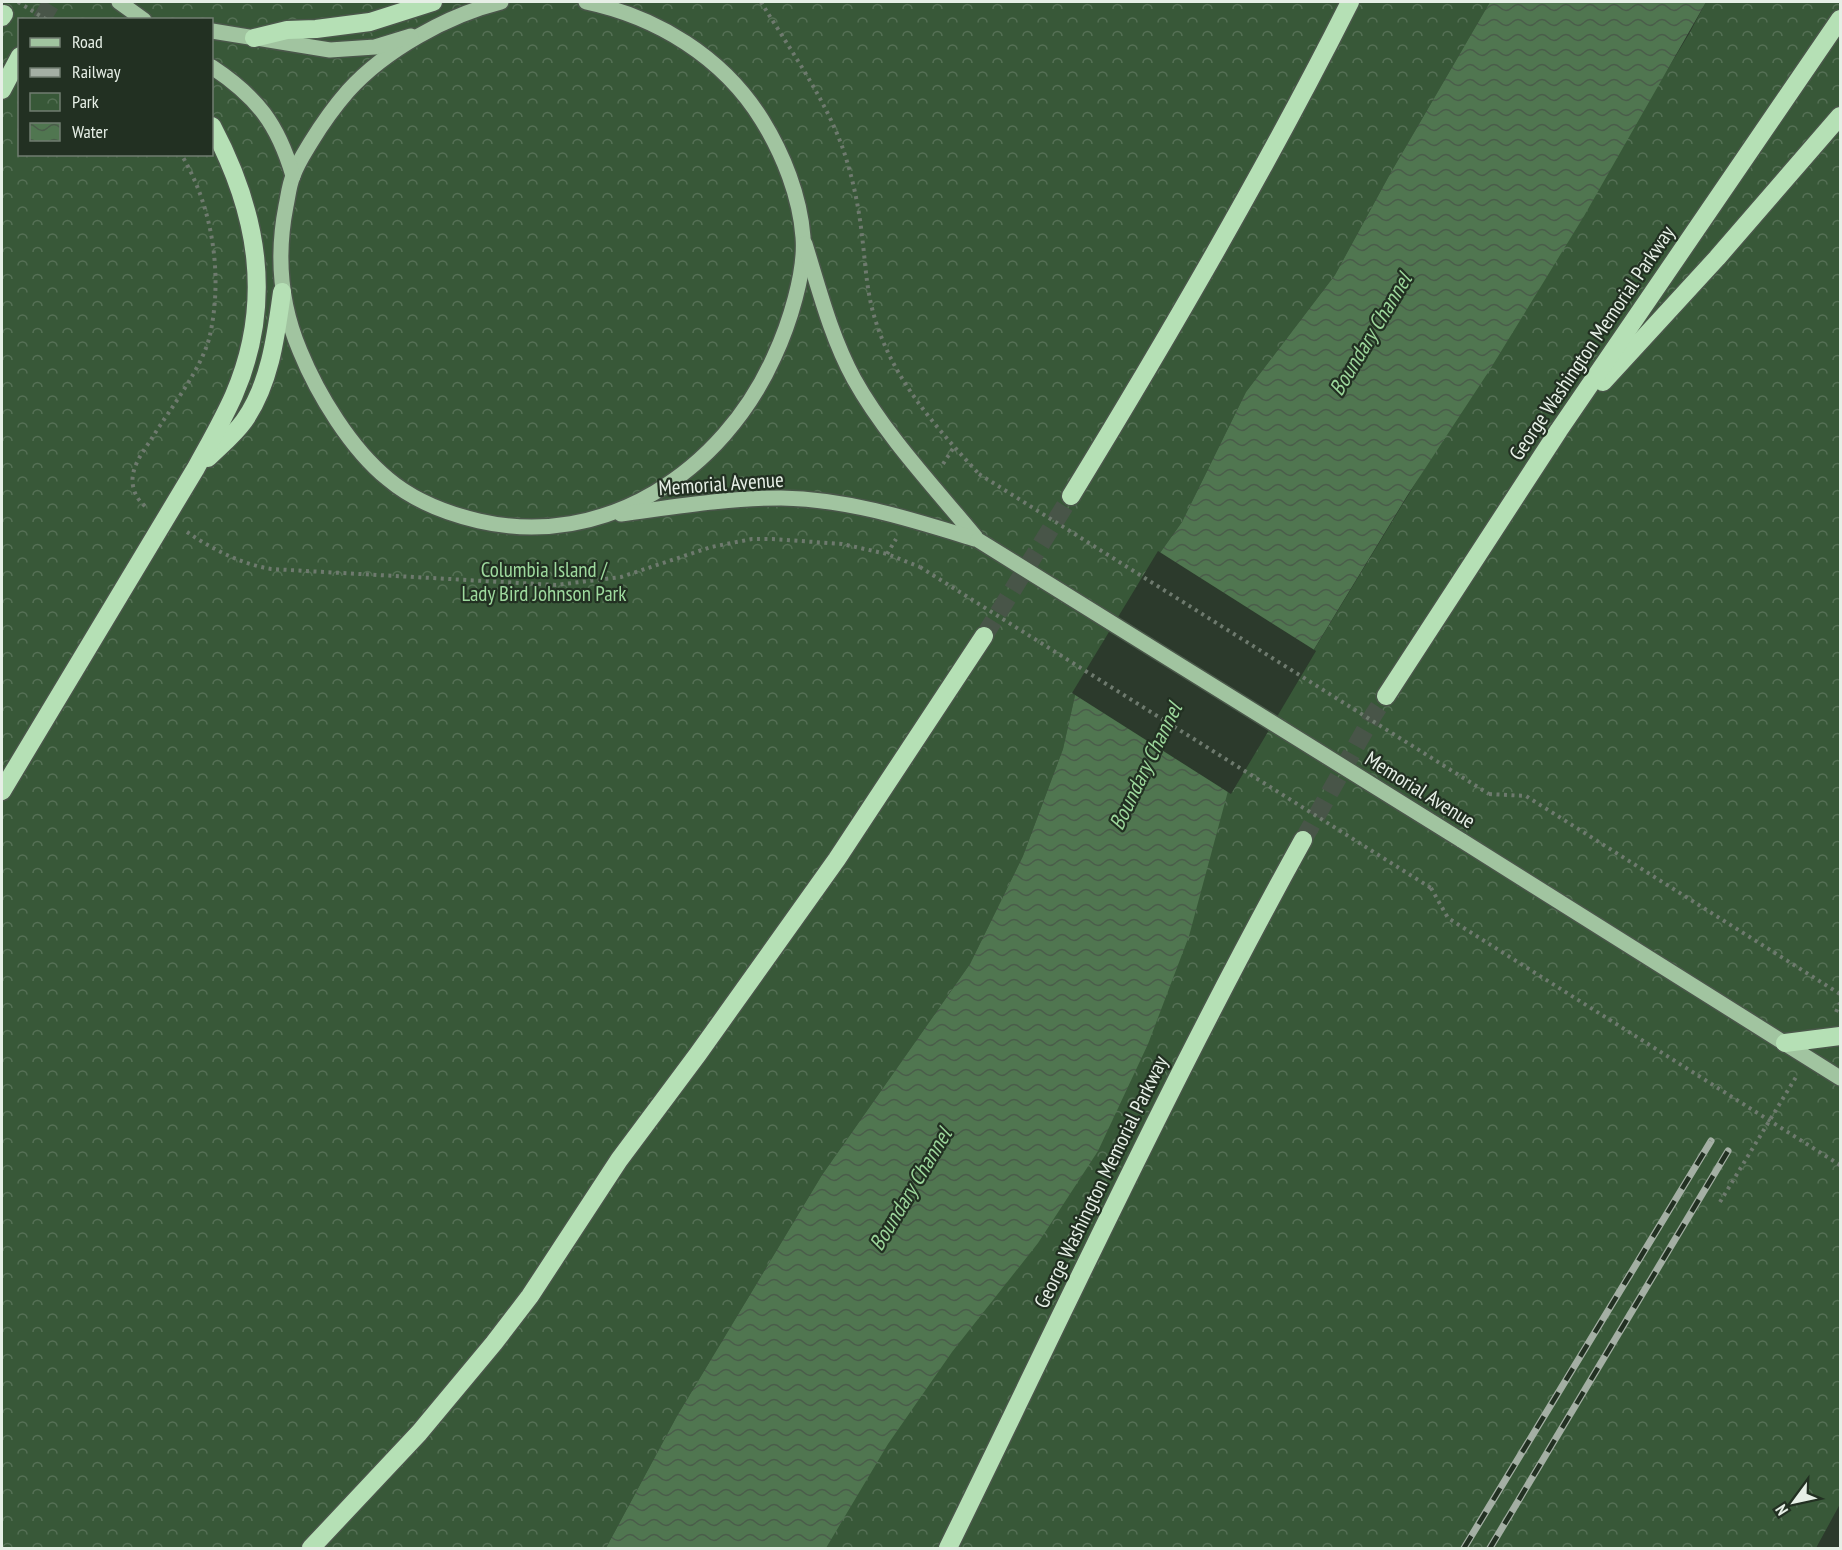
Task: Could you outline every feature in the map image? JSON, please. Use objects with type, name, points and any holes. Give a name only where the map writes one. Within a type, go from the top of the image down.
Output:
[{"type":"highway","points":[[254,38],[287,30],[370,22],[433,2]]},
{"type":"highway","points":[[1071,495],[1187,303],[1274,148],[1350,2]]},
{"type":"highway","name":"George Washington Memorial Parkway","points":[[1386,696],[1559,430],[1840,19]]},
{"type":"highway","points":[[2,90],[18,60]]},
{"type":"highway","points":[[1559,430],[1717,258],[1840,116]]},
{"type":"highway","points":[[2,790],[196,468],[223,419],[238,385],[252,342],[257,291],[252,232],[245,201],[226,152],[213,128]]},
{"type":"highway","points":[[196,468],[232,435],[251,410],[267,369],[278,323],[282,292]]},
{"type":"highway","points":[[311,1548],[419,1433],[530,1296],[619,1160],[698,1054],[837,859],[984,636]]},
{"type":"highway","name":"George Washington Memorial Parkway","points":[[948,1548],[1172,1087],[1246,943],[1304,840]]},
{"type":"highway","points":[[1785,1043],[1840,1036]]},
{"type":"main road","points":[[119,2],[141,18]]},
{"type":"main road","points":[[213,32],[330,50],[348,50],[375,47],[431,29],[467,12],[501,2]]},
{"type":"main road","points":[[431,29],[386,58],[349,90],[321,127],[293,176],[281,241],[282,292],[294,337],[314,380],[326,401],[370,462],[400,488],[435,508],[497,525],[544,527],[606,516],[664,487],[708,454],[722,440],[748,407],[765,378],[789,320],[796,292],[803,238],[791,182],[782,157],[770,133],[740,90],[722,71],[678,38],[632,14],[586,2]]},
{"type":"main road","points":[[213,68],[243,90],[264,113],[285,147],[293,176]]},
{"type":"main road","name":"Memorial Avenue","points":[[803,238],[833,330],[854,378],[879,419],[978,540]]},
{"type":"main road","name":"Memorial Avenue","points":[[606,516],[722,501],[782,498],[848,505],[978,540],[1840,1078]]},
{"type":"path","points":[[18,2],[44,18]]},
{"type":"path","points":[[761,2],[827,113],[844,150],[855,191],[871,303],[883,341],[913,396],[939,431],[979,474],[1490,794],[1526,796],[1840,994]]},
{"type":"path","points":[[150,508],[143,505],[133,490],[133,472],[142,453],[198,365],[210,336],[213,317],[215,259],[208,219],[195,181],[182,156]]},
{"type":"path","points":[[943,464],[954,447]]},
{"type":"path","points":[[195,538],[232,557],[271,569],[556,585],[621,577],[711,547],[752,539],[842,544],[887,554],[920,567],[1431,888],[1448,918],[1840,1165]]},
{"type":"path","points":[[887,554],[894,541]]},
{"type":"path","points":[[1834,1013],[1840,1004]]},
{"type":"path","points":[[1720,1202],[1798,1073]]},
{"type":"green space","name":"Columbia Island / Lady Bird Johnson Park","points":[[2,2],[1490,2],[1390,174],[1335,275],[1246,392],[1182,522],[1155,560],[1076,691],[1063,749],[1023,856],[970,964],[822,1175],[677,1416],[606,1548],[2,1548]]},
{"type":"green space","points":[[1706,2],[1840,2],[1840,1504],[1816,1548],[822,1548],[1228,791],[1689,34]]},
{"type":"water","name":"Boundary Channel","points":[[1490,2],[1706,2],[1584,216],[1489,371],[1407,496],[1228,791],[1189,936],[1148,1044],[1098,1151],[1038,1243],[952,1352],[888,1444],[826,1548],[606,1548],[677,1416],[822,1175],[970,964],[1023,856],[1063,749],[1076,691],[1155,560],[1182,522],[1246,392],[1335,275],[1390,174]]},
{"type":"pier","points":[[1158,551],[1316,651],[1231,794],[1072,693]]},
{"type":"tunnel","points":[[42,18],[52,2]]},
{"type":"tunnel","points":[[984,636],[1071,496]]},
{"type":"tunnel","points":[[1303,840],[1386,696]]},
{"type":"railway","points":[[1464,1548],[1711,1141]]},
{"type":"railway","points":[[1490,1548],[1728,1151]]}]
